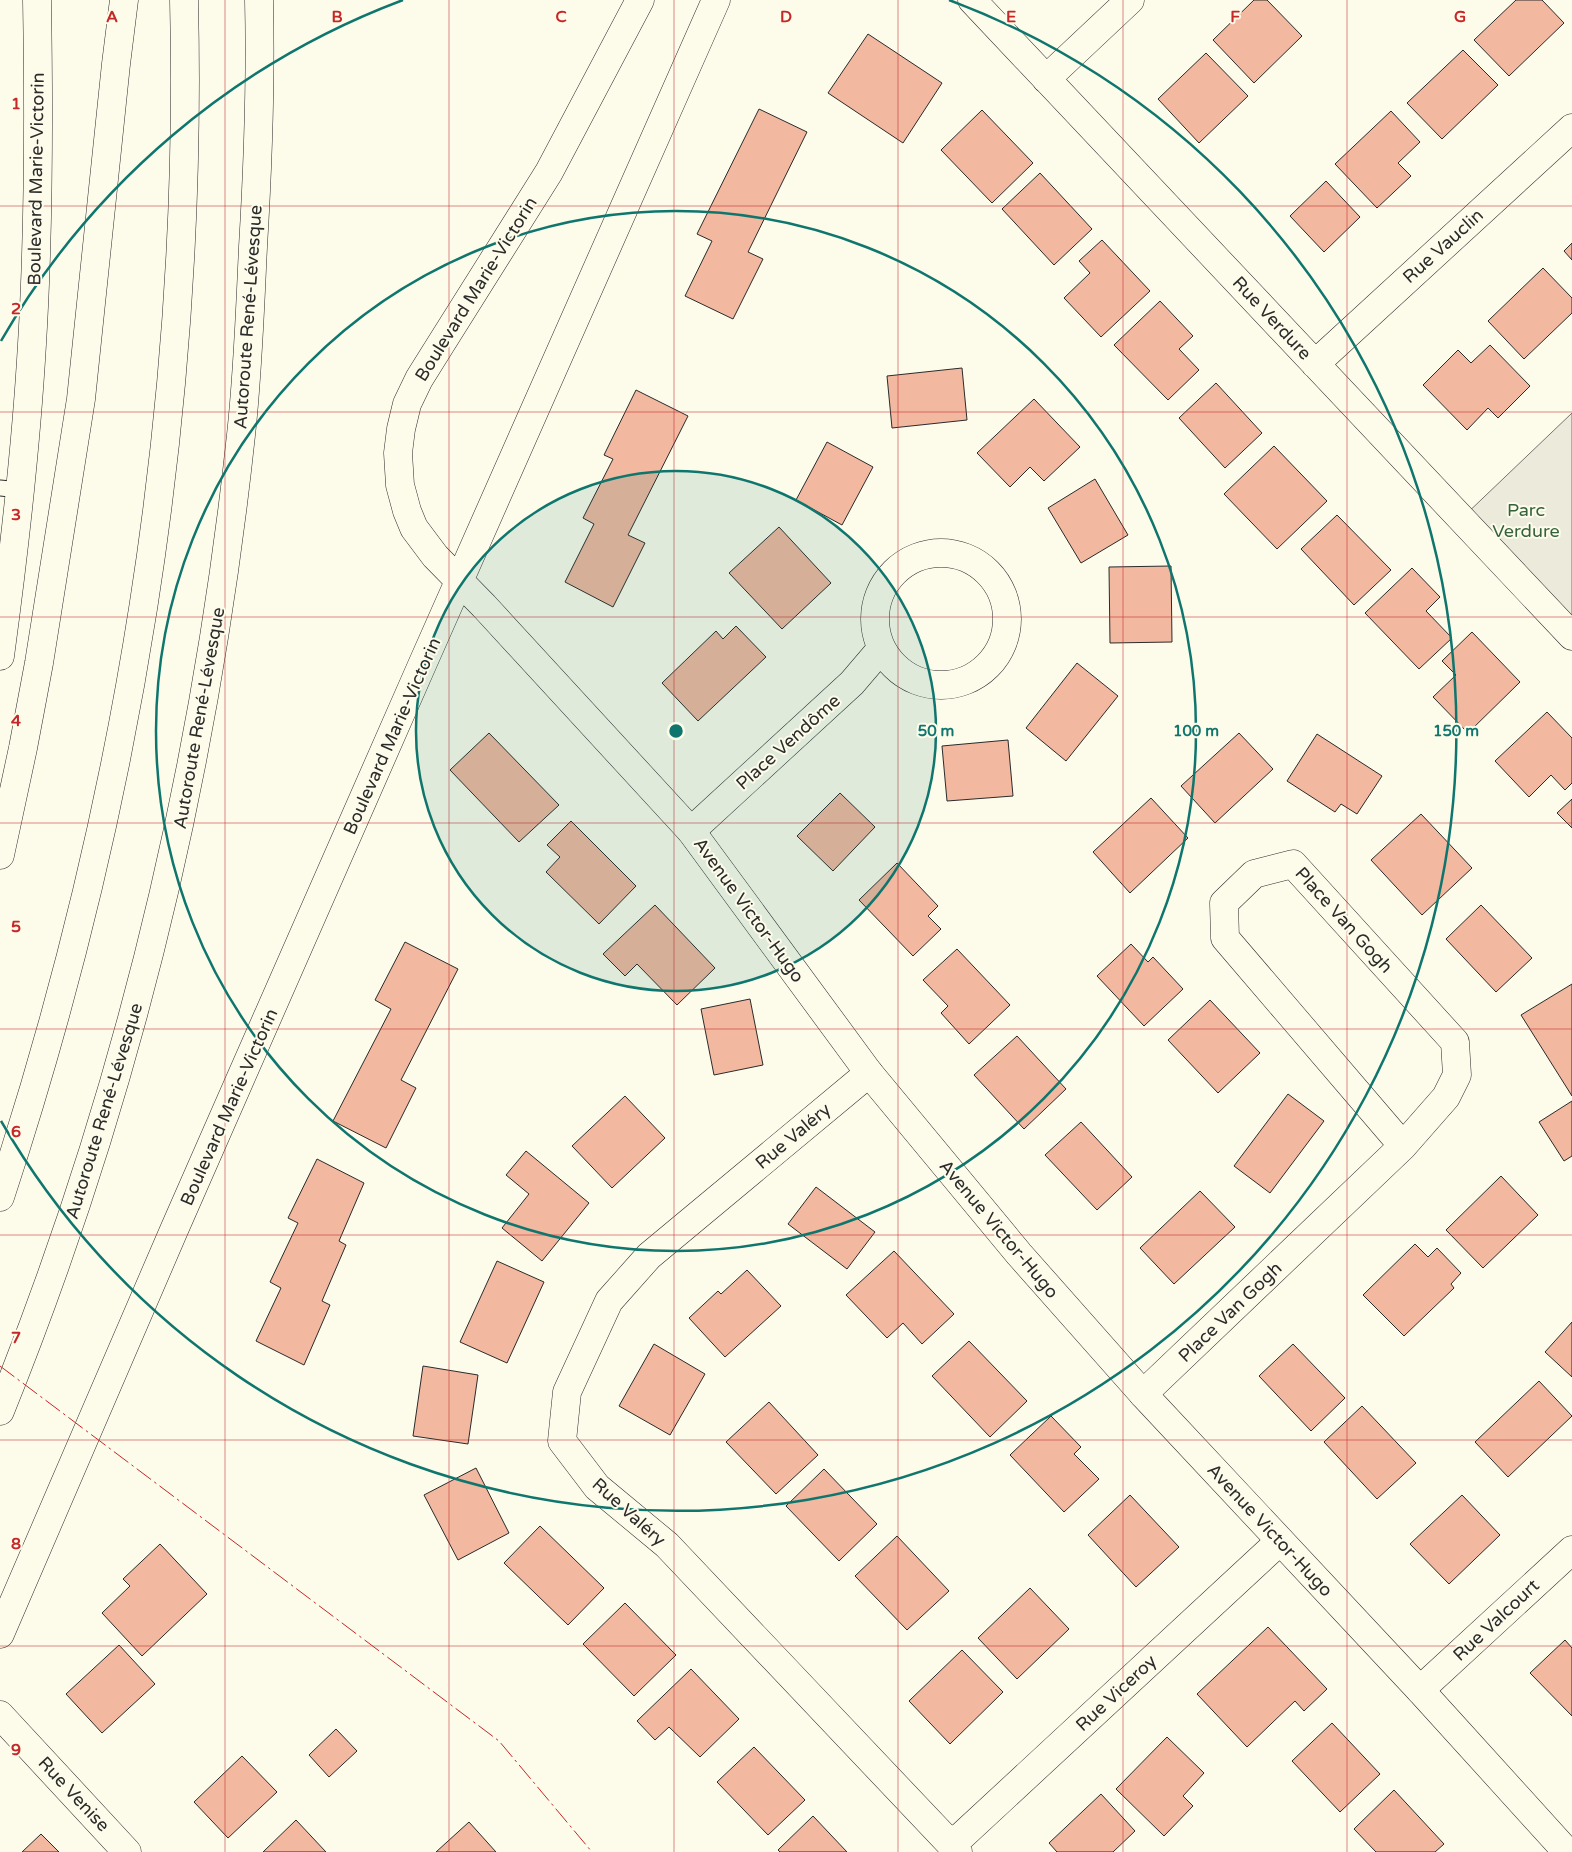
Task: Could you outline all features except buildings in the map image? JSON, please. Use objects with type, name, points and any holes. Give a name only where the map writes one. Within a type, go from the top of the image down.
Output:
[{"type":"main road","name":"Boulevard Marie-Victorin","points":[[0,656],[10,489],[32,343],[36,251],[39,85],[37,0]]},
{"type":"main road","points":[[0,855],[39,663],[81,399],[124,0]]},
{"type":"main road","points":[[0,1197],[41,1068],[78,931],[112,788],[137,648],[157,511],[172,363],[182,194],[184,0]]},
{"type":"main road","name":"Autoroute René-Lévesque","points":[[0,1410],[41,1305],[95,1149],[146,969],[189,781],[217,620],[241,432],[251,302],[259,110],[259,0]]},
{"type":"main road","points":[[259,110],[275,0]]},
{"type":"main road","name":"Boulevard Marie-Victorin","points":[[460,582],[423,542],[414,528],[407,511],[400,485],[398,453],[407,404],[419,379],[439,346],[550,172],[640,0]]},
{"type":"main road","name":"Boulevard Marie-Victorin","points":[[0,1634],[174,1230],[716,0]]},
{"type":"main road","name":"Rue Verdure","points":[[972,0],[1572,636]]},
{"type":"main road","points":[[1046,79],[1130,0]]},
{"type":"main road","name":"Rue Vauclin","points":[[1315,364],[1572,128]]},
{"type":"main road","points":[[944,552],[967,556],[986,569],[1000,588],[1007,608],[1005,635],[1001,648],[989,665],[973,677],[953,684],[932,685],[913,679],[895,668],[881,649],[875,626],[875,603],[884,582],[900,565],[921,554],[944,552]]},
{"type":"main road","name":"Avenue Victor-Hugo","points":[[460,582],[691,831],[869,1073],[1019,1254],[1143,1394],[1420,1690],[1567,1852]]},
{"type":"main road","name":"Place Vendôme","points":[[691,831],[852,683],[881,649]]},
{"type":"main road","name":"Place Van Gogh","points":[[1143,1394],[1403,1146],[1446,1097],[1457,1075],[1455,1042],[1293,864],[1254,874],[1224,903],[1225,938],[1403,1146]]},
{"type":"main road","name":"Rue Valéry","points":[[869,1073],[649,1256],[609,1301],[567,1392],[562,1441],[597,1487],[667,1545],[955,1849]]},
{"type":"main road","name":"Rue Viceroy","points":[[955,1849],[1280,1541]]},
{"type":"main road","name":"Rue Valcourt","points":[[1420,1690],[1572,1550]]},
{"type":"main road","name":"Rue Venise","points":[[0,1715],[127,1852]]},
{"type":"green space","name":"Parc Verdure","points":[[1572,413],[1572,636],[1461,519]]},
{"type":"power","points":[[0,1366],[499,1741],[592,1852]]}]
